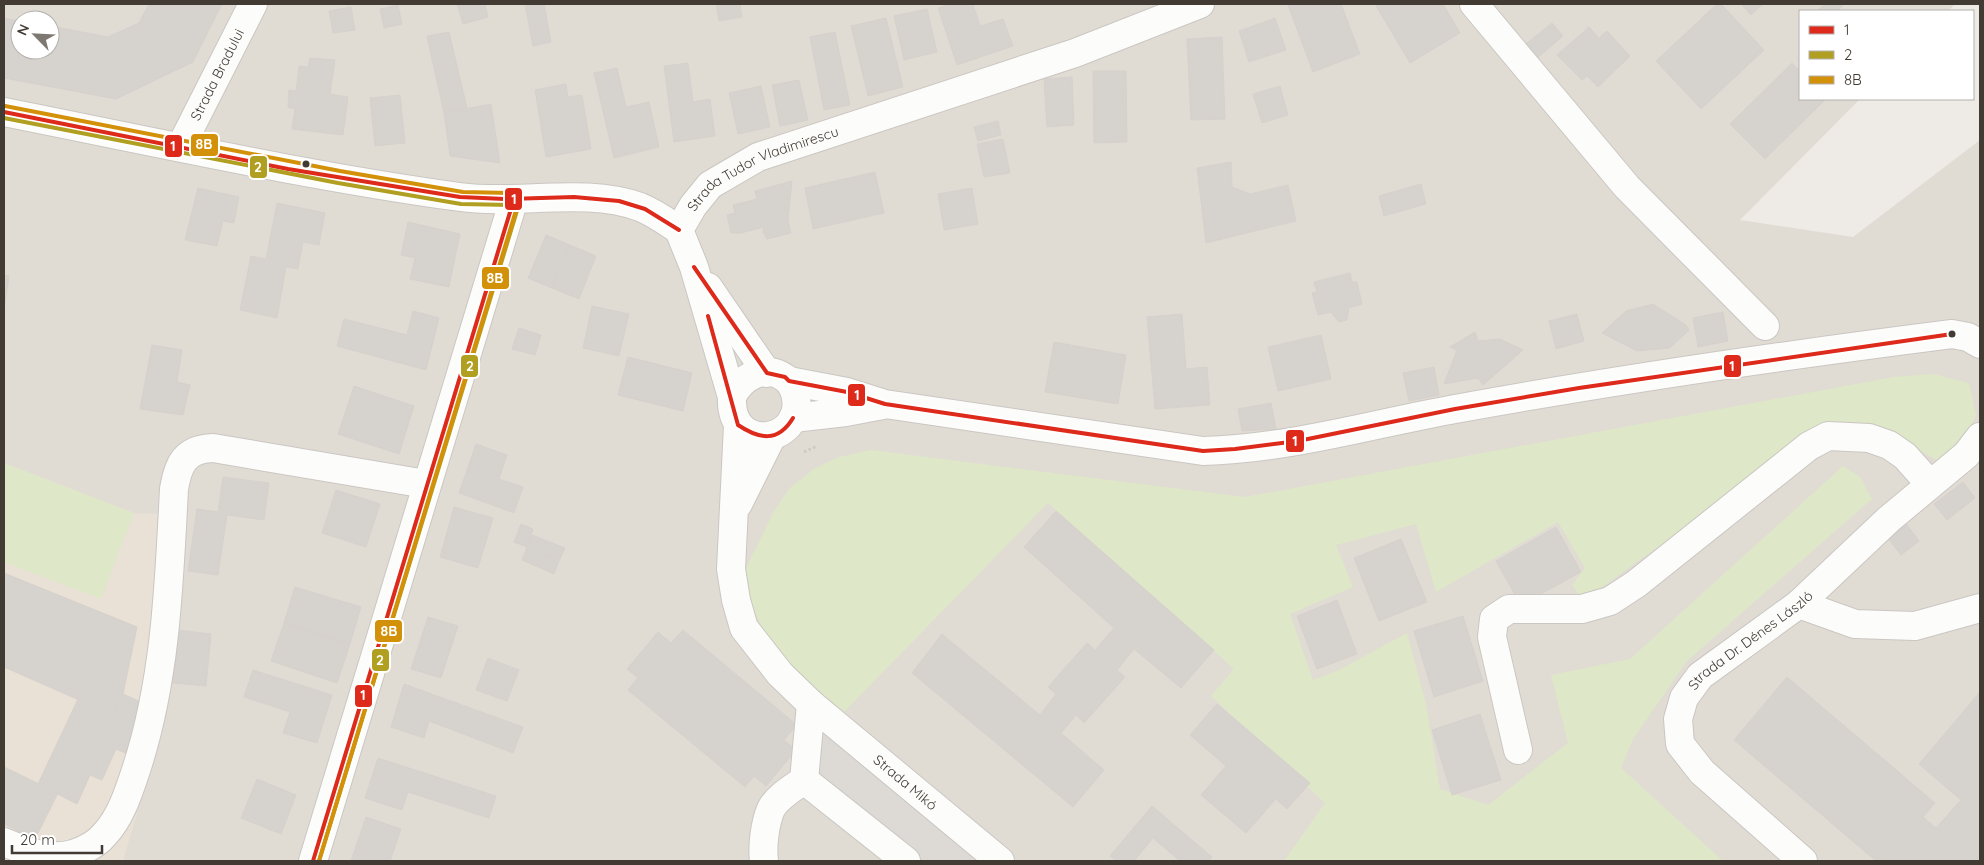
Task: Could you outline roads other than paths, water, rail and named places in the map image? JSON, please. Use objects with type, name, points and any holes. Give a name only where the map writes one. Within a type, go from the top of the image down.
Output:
[{"type":"street","name":"Strada Bradului","points":[[181,146],[253,4]]},
{"type":"street","name":"Strada Tudor Vladimirescu","points":[[4,112],[339,177],[443,194],[514,199],[599,199],[622,203],[640,207],[660,217],[679,230],[693,206],[710,185],[758,157],[1074,53],[1200,4]]},
{"type":"street","points":[[1474,4],[1628,187],[1764,326]]},
{"type":"street","points":[[313,861],[514,199]]},
{"type":"street","points":[[679,230],[694,267],[732,397],[732,412],[738,425],[754,436],[772,436]]},
{"type":"street","points":[[694,267],[778,377],[795,392],[796,402],[793,418],[788,426],[772,436],[732,514]]},
{"type":"street","points":[[732,397],[741,381],[749,376],[778,377],[847,392],[885,404],[1203,451],[1229,450],[1302,439],[1455,409],[1793,354],[1952,334],[1968,337],[1980,344]]},
{"type":"street","points":[[793,418],[846,412],[885,404]]},
{"type":"street","name":"Strada Mikó","points":[[738,425],[732,514],[731,569],[736,600],[744,628],[780,674],[811,704],[1000,861]]},
{"type":"street","points":[[1518,750],[1492,637],[1494,619],[1509,609],[1582,609],[1610,601],[1636,584],[1809,446],[1828,436],[1869,438],[1889,445],[1905,456],[1930,484]]},
{"type":"street","name":"Strada Dr. Dénes László","points":[[1802,861],[1702,772],[1680,744],[1678,719],[1684,698],[1700,676],[1799,604],[1889,519],[1966,455],[1980,437]]},
{"type":"street","points":[[4,842],[41,854],[73,854],[89,847],[105,835],[116,821],[132,784],[147,738],[158,690],[169,583],[174,489],[176,476],[185,458],[201,449],[213,448],[426,484]]},
{"type":"street","points":[[1799,604],[1855,624],[1915,626],[1980,608]]},
{"type":"street","points":[[764,861],[765,835],[772,808],[785,794],[804,780],[811,704]]},
{"type":"street","points":[[804,780],[906,861]]}]
